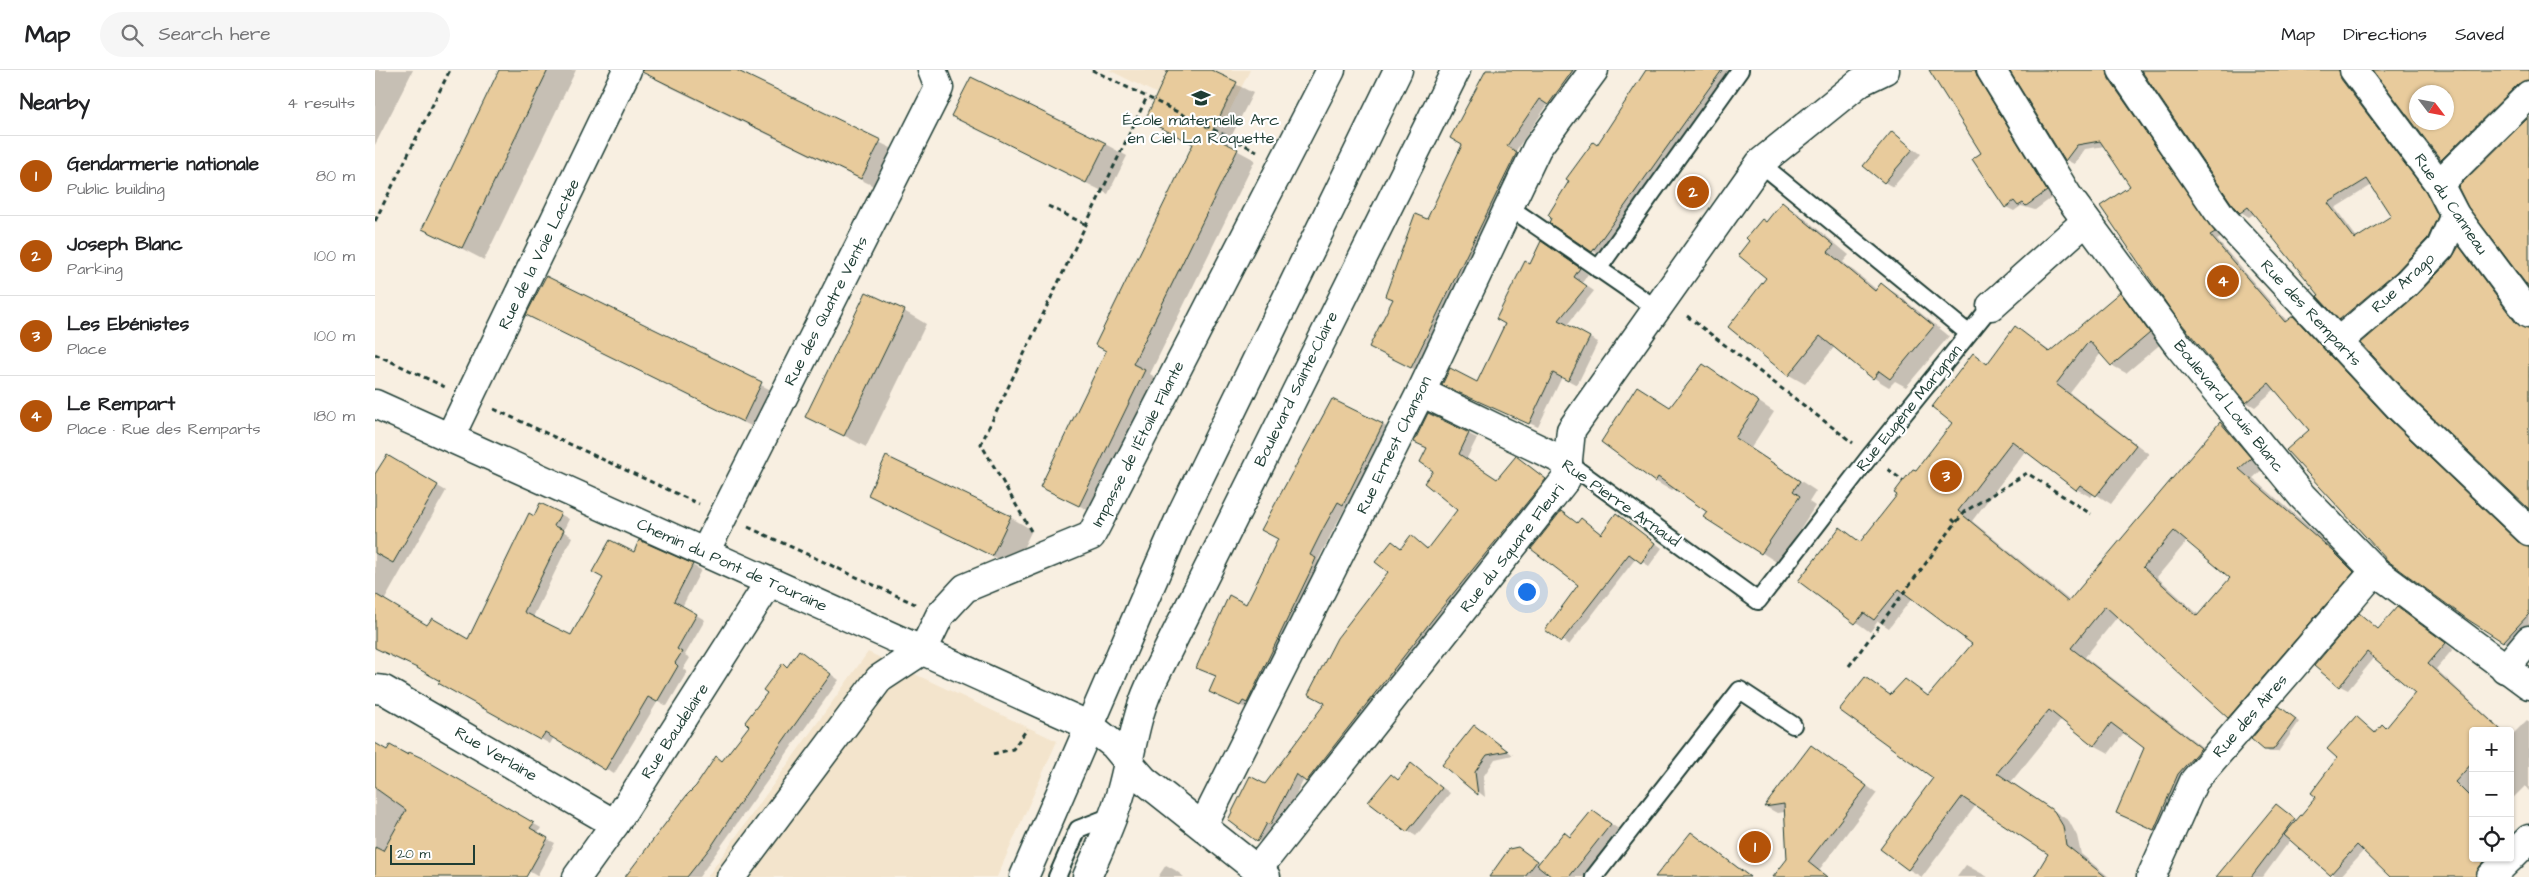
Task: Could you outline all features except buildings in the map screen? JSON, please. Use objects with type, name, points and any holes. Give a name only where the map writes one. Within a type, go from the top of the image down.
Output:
[{"type":"street","name":"Rue de la Voie Lactée","points":[[449,437],[627,70]]},
{"type":"street","name":"Rue des Quatre Vents","points":[[705,552],[939,88],[932,70]]},
{"type":"street","name":"Impasse de l'Étoile Filante","points":[[923,650],[939,615],[965,588],[1091,536],[1331,70]]},
{"type":"street","points":[[1024,877],[1182,513],[1398,70]]},
{"type":"street","name":"Boulevard Sainte-Claire","points":[[1087,877],[1114,815],[1129,763],[1140,708],[1455,70]]},
{"type":"street","name":"Rue Ernest Chanson","points":[[1203,826],[1421,392],[1537,148],[1594,70]]},
{"type":"street","name":"Rue du Square Fleuri","points":[[1262,874],[1566,479],[1571,430],[1760,162],[1855,76],[1885,70]]},
{"type":"street","name":"Boulevard Louis Blanc","points":[[1991,70],[2068,196],[2086,221],[2178,345],[2302,496],[2375,571],[2529,685]]},
{"type":"street","name":"Rue des Remparts","points":[[2122,70],[2222,217],[2399,407],[2529,531]]},
{"type":"street","name":"Rue du Canneau","points":[[2354,70],[2439,184],[2455,215],[2529,314]]},
{"type":"street","points":[[2439,184],[2529,95]]},
{"type":"street","name":"Rue Arago","points":[[2338,342],[2407,283],[2441,247],[2455,215]]},
{"type":"street","points":[[1991,306],[2086,221]]},
{"type":"street","name":"Rue Pierre Arnaud","points":[[1421,392],[1568,463]]},
{"type":"street","name":"Chemin du Pont de Touraine","points":[[375,404],[1090,726]]},
{"type":"street","name":"Rue des Aires","points":[[2151,877],[2194,781],[2375,571]]},
{"type":"street","name":"Rue Baudelaire","points":[[577,877],[615,824],[763,592],[767,581]]},
{"type":"street","points":[[2505,669],[2529,640]]},
{"type":"street","points":[[731,877],[879,679],[923,650]]},
{"type":"street","name":"Rue Verlaine","points":[[375,689],[384,690],[615,824]]},
{"type":"street","points":[[1103,692],[1140,708]]},
{"type":"street","points":[[1090,726],[1115,745],[1144,780],[1262,874]]},
{"type":"street","points":[[2514,854],[2529,839]]},
{"type":"street","points":[[2491,877],[2506,862]]},
{"type":"lane","points":[[1598,269],[1740,70]]},
{"type":"lane","name":"Rue Eugène Marignan","points":[[1758,601],[1870,456],[1969,333],[1760,162]]},
{"type":"lane","points":[[1509,207],[1598,269],[1660,304]]},
{"type":"lane","points":[[1969,333],[1991,306]]},
{"type":"lane","name":"Rue Pierre Arnaud","points":[[1568,463],[1758,601]]},
{"type":"lane","points":[[1594,877],[1740,690],[1793,725]]},
{"type":"lane","points":[[1057,877],[1078,829],[1114,815]]},
{"type":"path","points":[[375,221],[450,70]]},
{"type":"path","points":[[1092,70],[1283,164]]},
{"type":"path","points":[[1045,555],[981,444],[1147,97]]},
{"type":"path","points":[[1048,206],[1087,225]]},
{"type":"path","points":[[1660,304],[1903,481]]},
{"type":"path","points":[[375,354],[469,398]]},
{"type":"path","points":[[1849,666],[1964,512],[2027,473],[2091,514]]},
{"type":"path","points":[[1952,519],[1956,523]]},
{"type":"path","points":[[993,754],[1013,749],[1041,704]]},
{"type":"shaded area","name":"École maternelle Arc en Ciel La Roquette","points":[[1109,70],[1250,70],[1222,126]]},
{"type":"shaded area","points":[[868,652],[1057,741],[997,877],[707,877]]},
{"type":"place","name":"École maternelle Arc en Ciel La Roquette","points":[[1201,98]]},
{"type":"place","name":"Joseph Blanc","points":[[1693,192]]},
{"type":"place","name":"Le Rempart","points":[[2223,281]]},
{"type":"place","name":"Les Ebénistes","points":[[1946,476]]},
{"type":"place","name":"Gendarmerie nationale","points":[[1755,847]]}]
